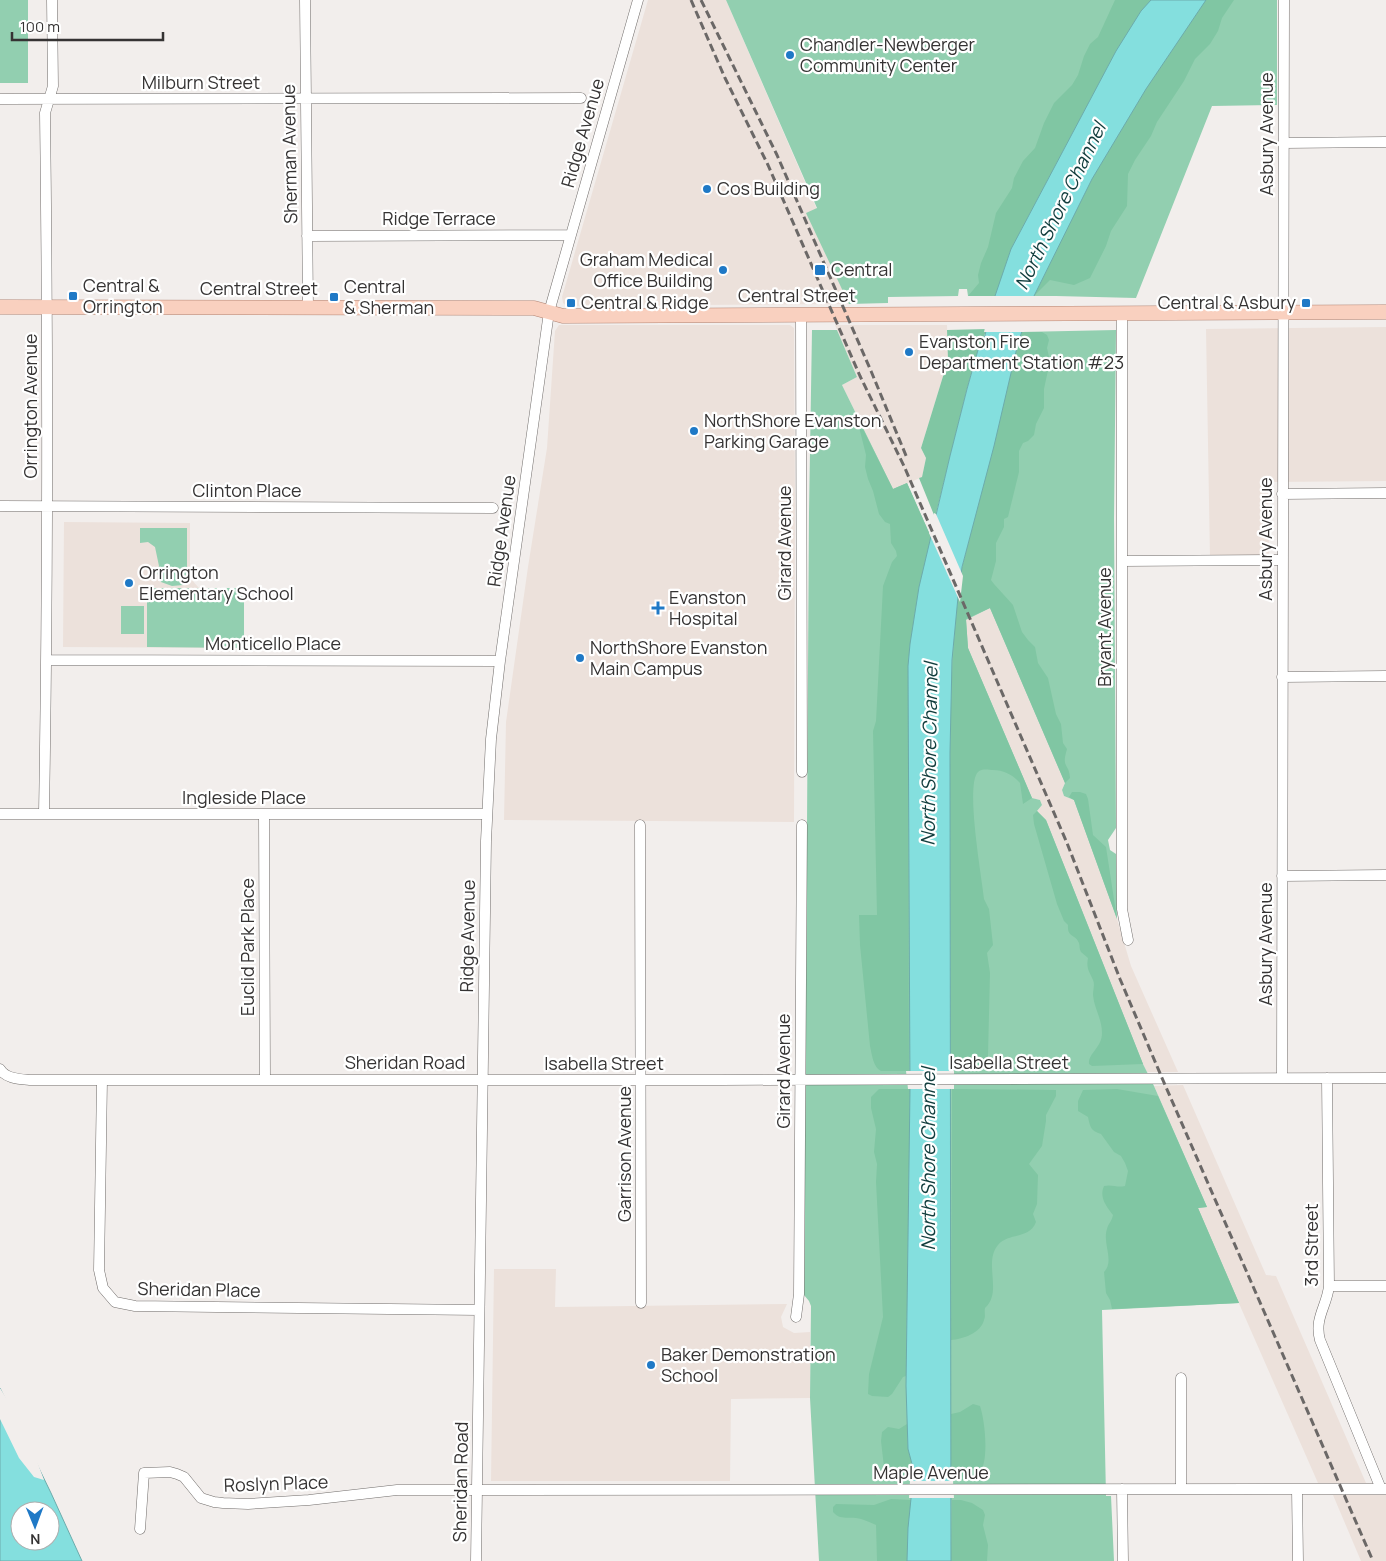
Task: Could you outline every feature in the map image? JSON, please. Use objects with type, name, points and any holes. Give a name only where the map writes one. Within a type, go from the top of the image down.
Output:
[{"type":"main road","name":"Central Street","points":[[0,307],[534,308],[563,316],[1386,312]]},
{"type":"street","name":"Orrington Avenue","points":[[44,813],[47,660],[45,113],[53,86],[52,0]]},
{"type":"street","name":"Sherman Avenue","points":[[305,0],[308,308]]},
{"type":"street","name":"Ridge Avenue","points":[[483,1080],[487,814],[491,739],[500,661],[549,312],[638,0]]},
{"type":"street","name":"Asbury Avenue","points":[[1282,1078],[1284,0]]},
{"type":"street","name":"Milburn Street","points":[[0,99],[581,98]]},
{"type":"street","points":[[1284,143],[1386,142]]},
{"type":"street","name":"Ridge Terrace","points":[[307,236],[571,235]]},
{"type":"street","name":"Bryant Avenue","points":[[1122,313],[1122,909],[1128,940]]},
{"type":"street","name":"Girard Avenue","points":[[801,315],[802,772]]},
{"type":"street","points":[[1282,494],[1386,494]]},
{"type":"street","name":"Clinton Place","points":[[0,506],[494,508]]},
{"type":"street","points":[[1122,561],[1282,560]]},
{"type":"street","name":"Monticello Place","points":[[47,660],[500,661]]},
{"type":"street","points":[[1282,677],[1386,676]]},
{"type":"street","name":"Ingleside Place","points":[[0,814],[487,814]]},
{"type":"street","name":"Euclid Park Place","points":[[264,814],[265,1080]]},
{"type":"street","name":"Garrison Avenue","points":[[640,825],[641,1302]]},
{"type":"street","name":"Girard Avenue","points":[[796,1317],[799,1294],[802,825]]},
{"type":"street","points":[[1282,876],[1386,874]]},
{"type":"street","name":"Sheridan Road","points":[[1,1072],[15,1078],[31,1080],[483,1080],[476,1561]]},
{"type":"street","name":"3rd Street","points":[[1327,1078],[1329,1286],[1328,1298],[1319,1318],[1319,1335],[1383,1488]]},
{"type":"street","name":"Isabella Street","points":[[483,1080],[1386,1078]]},
{"type":"street","name":"Sheridan Place","points":[[102,1080],[99,1270],[103,1288],[115,1302],[135,1306],[479,1310]]},
{"type":"street","points":[[1329,1286],[1386,1286]]},
{"type":"street","points":[[1181,1378],[1181,1489]]},
{"type":"street","name":"Roslyn Place","points":[[140,1529],[144,1473],[170,1472],[177,1474],[184,1477],[201,1498],[223,1503],[248,1504],[318,1500],[397,1490],[477,1490]]},
{"type":"street","name":"Maple Avenue","points":[[477,1490],[1383,1488]]},
{"type":"street","points":[[1122,1489],[1123,1561]]},
{"type":"street","points":[[1297,1489],[1298,1561]]},
{"type":"shaded area","points":[[648,0],[726,0],[825,228],[849,304],[567,306],[563,303],[562,297]]},
{"type":"shaded area","name":"Evanston Hospital","points":[[559,325],[790,325],[794,328],[794,822],[504,820],[506,722],[547,448],[555,331]]},
{"type":"shaded area","points":[[835,325],[947,325],[948,360],[921,448],[926,458],[922,477],[893,490],[842,385],[857,377]]},
{"type":"shaded area","points":[[1386,327],[1386,481],[1268,482],[1269,557],[1210,558],[1206,329]]},
{"type":"shaded area","name":"Orrington Elementary School","points":[[64,522],[190,523],[190,578],[199,588],[244,588],[244,648],[63,647]]},
{"type":"shaded area","points":[[990,608],[1065,783],[1062,790],[1064,796],[1074,800],[1117,919],[1131,966],[1178,1072],[1147,1072],[1143,1064],[1046,820],[1037,811],[1042,805],[1040,800],[1032,798],[968,648],[966,620]]},
{"type":"shaded area","points":[[1183,1085],[1266,1275],[1276,1276],[1366,1483],[1318,1483],[1197,1208],[1207,1207],[1154,1086]]},
{"type":"shaded area","name":"Baker Demonstration School","points":[[494,1269],[556,1269],[555,1307],[787,1304],[781,1317],[783,1327],[794,1333],[810,1332],[810,1398],[731,1399],[730,1481],[491,1481]]},
{"type":"shaded area","points":[[1333,1495],[1386,1495],[1386,1561],[1361,1561]]},
{"type":"green space","points":[[0,0],[28,0],[28,83],[0,83]]},
{"type":"green space","points":[[726,0],[1277,0],[1277,105],[1212,106],[1136,298],[968,296],[967,289],[959,289],[958,296],[888,297],[888,303],[849,304],[806,213],[817,208]]},
{"type":"green space","points":[[1115,0],[1151,0],[1141,11],[1116,51],[1024,224],[1011,249],[995,296],[968,296],[979,283],[978,275],[988,247],[996,213],[1012,188],[1014,178],[1023,161],[1035,148],[1054,103],[1072,85],[1078,75],[1084,56],[1090,44],[1098,37]]},
{"type":"green space","points":[[1206,0],[1234,0],[1222,18],[1218,31],[1210,44],[1195,59],[1184,81],[1135,160],[1128,174],[1127,206],[1111,231],[1106,246],[1090,278],[1074,285],[1050,280],[1034,296],[1092,179],[1146,89]]},
{"type":"green space","points":[[987,329],[978,350],[936,514],[934,515],[919,478],[922,477],[926,458],[921,448],[948,360],[947,330]]},
{"type":"green space","points":[[812,330],[837,330],[857,377],[842,385],[893,489],[907,483],[957,596],[1021,332],[1116,330],[1114,519],[1116,828],[1108,840],[1110,850],[1116,854],[1117,919],[1074,800],[1064,796],[1062,790],[1065,783],[990,608],[966,620],[968,648],[1032,798],[1040,800],[1042,805],[1037,811],[1046,820],[1143,1064],[1207,1207],[1198,1208],[1239,1303],[1102,1310],[1106,1496],[1111,1496],[1114,1561],[819,1561],[810,1398],[811,1306],[804,1295]]},
{"type":"green space","points":[[1021,332],[1042,332],[1047,335],[1050,361],[1044,389],[1044,408],[1036,424],[1034,435],[1023,443],[1019,451],[1019,472],[1008,517],[1004,519],[1004,527],[996,543],[996,561],[991,580],[1013,605],[1022,632],[1035,647],[1038,663],[1048,678],[1056,714],[1061,724],[1063,743],[1067,749],[1065,763],[1070,778],[1065,783],[990,608],[966,619],[968,648],[1032,798],[1023,804],[1020,783],[1005,772],[981,770],[974,780],[975,832],[984,899],[989,909],[993,945],[987,953],[990,973],[988,1056],[986,1068],[973,1071],[951,1071],[950,748],[955,627],[962,567]]},
{"type":"green space","points":[[856,415],[893,489],[907,483],[931,537],[919,587],[908,666],[909,1071],[881,1071],[872,1057],[860,945],[859,915],[877,915],[873,731],[876,721],[883,586],[892,562],[897,556],[891,543],[890,524],[885,522],[879,514],[868,479],[865,467],[866,455]]},
{"type":"green space","points":[[140,528],[187,528],[187,577],[183,585],[172,586],[161,582],[157,573],[159,566],[155,547],[148,542],[140,543]]},
{"type":"green space","points":[[152,588],[244,588],[244,648],[147,647],[147,595]]},
{"type":"green space","points":[[121,606],[144,606],[144,634],[121,634]]},
{"type":"green space","points":[[1072,792],[1086,794],[1093,835],[1106,847],[1117,919],[1074,800],[1069,797]]},
{"type":"green space","points":[[1037,811],[1046,820],[1143,1064],[1092,1066],[1089,1064],[1089,1060],[1100,1043],[1102,1033],[1093,995],[1094,982],[1089,972],[1088,958],[1081,952],[1078,940],[1070,934],[1068,925],[1064,921],[1057,904],[1034,824],[1033,815]]},
{"type":"green space","points":[[879,1089],[910,1089],[906,1376],[903,1377],[888,1397],[868,1394],[869,1374],[883,1317],[876,1182],[877,1164],[874,1152],[876,1129],[871,1108],[871,1097]]},
{"type":"green space","points":[[952,1089],[1056,1090],[1056,1096],[1046,1115],[1042,1146],[1029,1164],[1038,1175],[1037,1204],[1033,1214],[1036,1222],[1029,1231],[1008,1238],[998,1245],[992,1260],[993,1294],[985,1308],[985,1317],[982,1325],[971,1335],[951,1340]]},
{"type":"green space","points":[[1117,1089],[1158,1096],[1207,1207],[1198,1208],[1239,1303],[1112,1309],[1106,1293],[1104,1272],[1108,1263],[1106,1234],[1113,1215],[1102,1194],[1104,1186],[1125,1186],[1128,1171],[1121,1156],[1114,1152],[1101,1134],[1093,1130],[1088,1117],[1078,1111],[1078,1101],[1083,1090]]},
{"type":"green space","points":[[973,1404],[980,1406],[985,1431],[985,1452],[982,1470],[972,1478],[951,1480],[951,1414],[960,1412]]},
{"type":"green space","points":[[907,1424],[908,1449],[913,1479],[890,1479],[885,1476],[881,1441],[882,1432],[888,1427],[899,1429]]},
{"type":"green space","points":[[891,1499],[911,1500],[907,1561],[877,1561],[876,1525],[859,1518],[841,1517],[833,1512],[833,1507],[836,1504],[874,1505]]},
{"type":"green space","points":[[952,1500],[972,1503],[983,1510],[985,1515],[983,1525],[988,1545],[987,1561],[951,1561]]},
{"type":"water","name":"North Shore Channel","points":[[1151,0],[1206,0],[1146,89],[1092,179],[1034,296],[1018,343],[994,446],[962,567],[952,660],[950,753],[951,1561],[907,1561],[913,1479],[908,1449],[906,1386],[910,1089],[908,666],[910,644],[919,587],[967,389],[1011,249],[1116,51],[1141,11]]},
{"type":"water","points":[[0,1388],[55,1501],[10,1501],[10,1551],[60,1551],[60,1513],[82,1561],[0,1561]]},
{"type":"pier","points":[[992,296],[1037,296],[1024,332],[984,332]]},
{"type":"pier","points":[[934,513],[963,576],[960,602],[929,533]]},
{"type":"pier","points":[[906,1071],[954,1071],[954,1089],[908,1089]]},
{"type":"pier","points":[[0,1388],[25,1429],[44,1480],[34,1477],[19,1458],[0,1419]]},
{"type":"pier","points":[[910,1481],[953,1481],[954,1498],[909,1498]]},
{"type":"railway","points":[[691,0],[725,78],[768,165],[860,376],[904,466],[1067,843],[1120,979],[1162,1078],[1373,1561]]},
{"type":"railway","points":[[701,0],[777,155],[907,458]]},
{"type":"place","name":"Chandler-Newberger Community Center","points":[[790,55]]},
{"type":"place","name":"Cos Building","points":[[707,189]]},
{"type":"place","name":"Graham Medical Office Building","points":[[723,270]]},
{"type":"place","name":"Central","points":[[820,270]]},
{"type":"place","name":"Central & Orrington","points":[[73,296]]},
{"type":"place","name":"Central & Sherman","points":[[334,297]]},
{"type":"place","name":"Central & Ridge","points":[[571,303]]},
{"type":"place","name":"Central & Asbury","points":[[1306,303]]},
{"type":"place","name":"Evanston Fire Department Station #23","points":[[909,352]]},
{"type":"place","name":"NorthShore Evanston Parking Garage","points":[[694,431]]},
{"type":"place","name":"Orrington Elementary School","points":[[129,583]]},
{"type":"place","name":"Evanston Hospital","points":[[658,608]]},
{"type":"place","name":"NorthShore Evanston Main Campus","points":[[580,658]]},
{"type":"place","name":"Baker Demonstration School","points":[[651,1365]]}]
